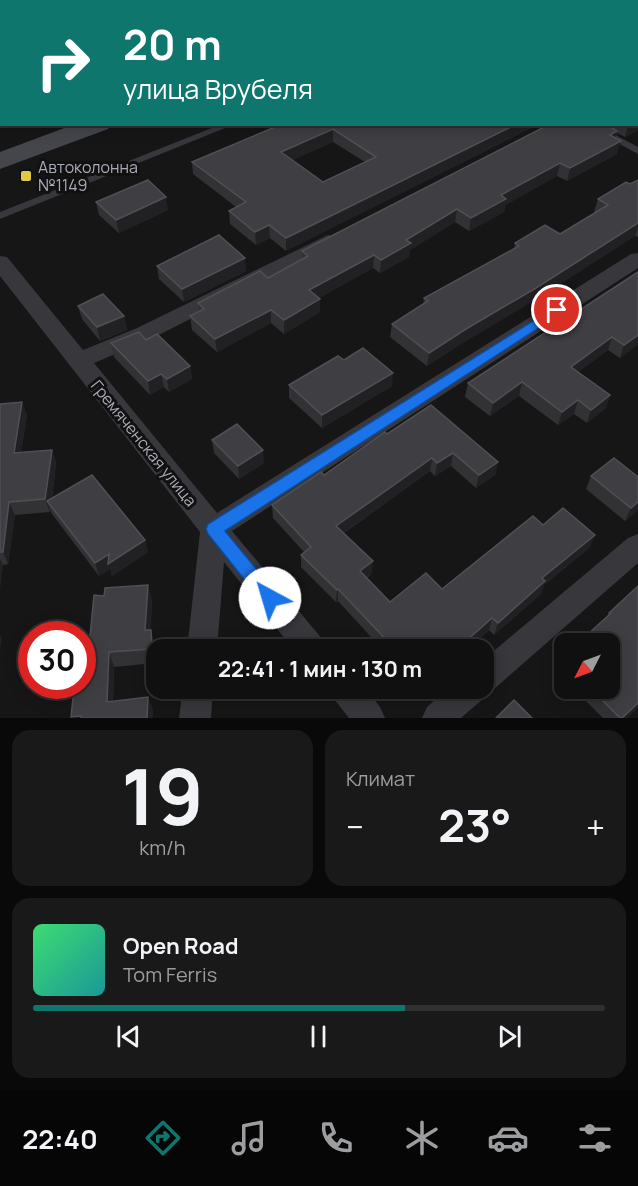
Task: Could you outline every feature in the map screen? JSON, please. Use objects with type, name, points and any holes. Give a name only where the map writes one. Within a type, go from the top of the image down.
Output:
[{"type":"street","points":[[0,161],[94,126]]},
{"type":"street","points":[[78,361],[145,333],[347,231]]},
{"type":"street","points":[[203,639],[214,529],[638,259]]},
{"type":"street","name":"Гремяченская улица","points":[[0,262],[304,639]]},
{"type":"street","points":[[494,670],[638,546]]},
{"type":"street","points":[[195,718],[197,699]]},
{"type":"street","points":[[354,699],[369,718]]},
{"type":"street","points":[[438,718],[460,699]]},
{"type":"lane","points":[[0,216],[226,126]]},
{"type":"lane","points":[[590,126],[638,151]]},
{"type":"building","points":[[277,126],[513,126],[286,238],[269,225],[255,232],[229,211],[246,202],[192,162]],"holes":[[[333,129],[376,157],[323,182],[281,152]]]},
{"type":"building","points":[[546,126],[609,126],[617,131],[610,135],[621,141],[570,168],[560,163],[501,195],[506,199],[471,218],[457,209],[406,240],[411,243],[381,260],[374,255],[309,290],[320,299],[284,320],[271,310],[215,339],[190,316],[204,309],[198,303],[260,271],[268,278],[308,256],[302,251]]},
{"type":"building","points":[[148,180],[166,197],[116,220],[96,202]]},
{"type":"building","points":[[638,180],[638,223],[429,353],[392,324],[428,301],[424,298],[519,246],[515,243],[545,225],[560,234],[608,205],[598,199],[626,182],[630,184]]},
{"type":"building","points":[[219,235],[245,258],[182,289],[157,266]]},
{"type":"building","points":[[638,272],[638,335],[624,345],[612,337],[571,367],[610,395],[591,410],[578,400],[562,412],[522,382],[493,403],[468,383]]},
{"type":"building","points":[[103,294],[124,316],[97,327],[78,306]]},
{"type":"building","points":[[139,332],[146,340],[157,334],[190,366],[167,379],[161,374],[148,381],[111,343]]},
{"type":"building","points":[[363,348],[393,373],[322,415],[289,385],[338,356],[344,360]]},
{"type":"building","points":[[22,402],[14,453],[52,450],[45,499],[9,502],[3,552],[0,552],[0,404]]},
{"type":"building","points":[[431,405],[498,462],[479,475],[453,453],[437,463],[432,458],[336,526],[373,561],[360,571],[390,602],[426,573],[442,589],[533,516],[543,525],[563,508],[595,535],[542,578],[545,581],[498,623],[492,618],[468,639],[386,639],[338,589],[301,555],[311,547],[272,505],[321,472],[324,475],[385,432],[387,434]]},
{"type":"building","points":[[237,424],[263,450],[238,466],[212,440]]},
{"type":"building","points":[[614,458],[638,477],[638,502],[631,508],[591,476]]},
{"type":"building","points":[[92,475],[145,540],[108,564],[109,554],[95,563],[47,501]]},
{"type":"building","points":[[148,585],[145,630],[151,630],[151,639],[146,639],[146,649],[109,652],[107,702],[146,697],[148,699],[147,718],[71,717],[73,699],[96,699],[96,621],[91,621],[94,595],[104,596],[105,588]]},
{"type":"building","points":[[638,586],[638,703],[622,718],[601,699],[620,699],[620,633],[589,633]]},
{"type":"building","points":[[514,700],[532,718],[496,718]]},
{"type":"place","name":"Автоколонна №1149","points":[[26,176]]},
{"type":"route","points":[[270,598],[214,529],[557,310]]}]
